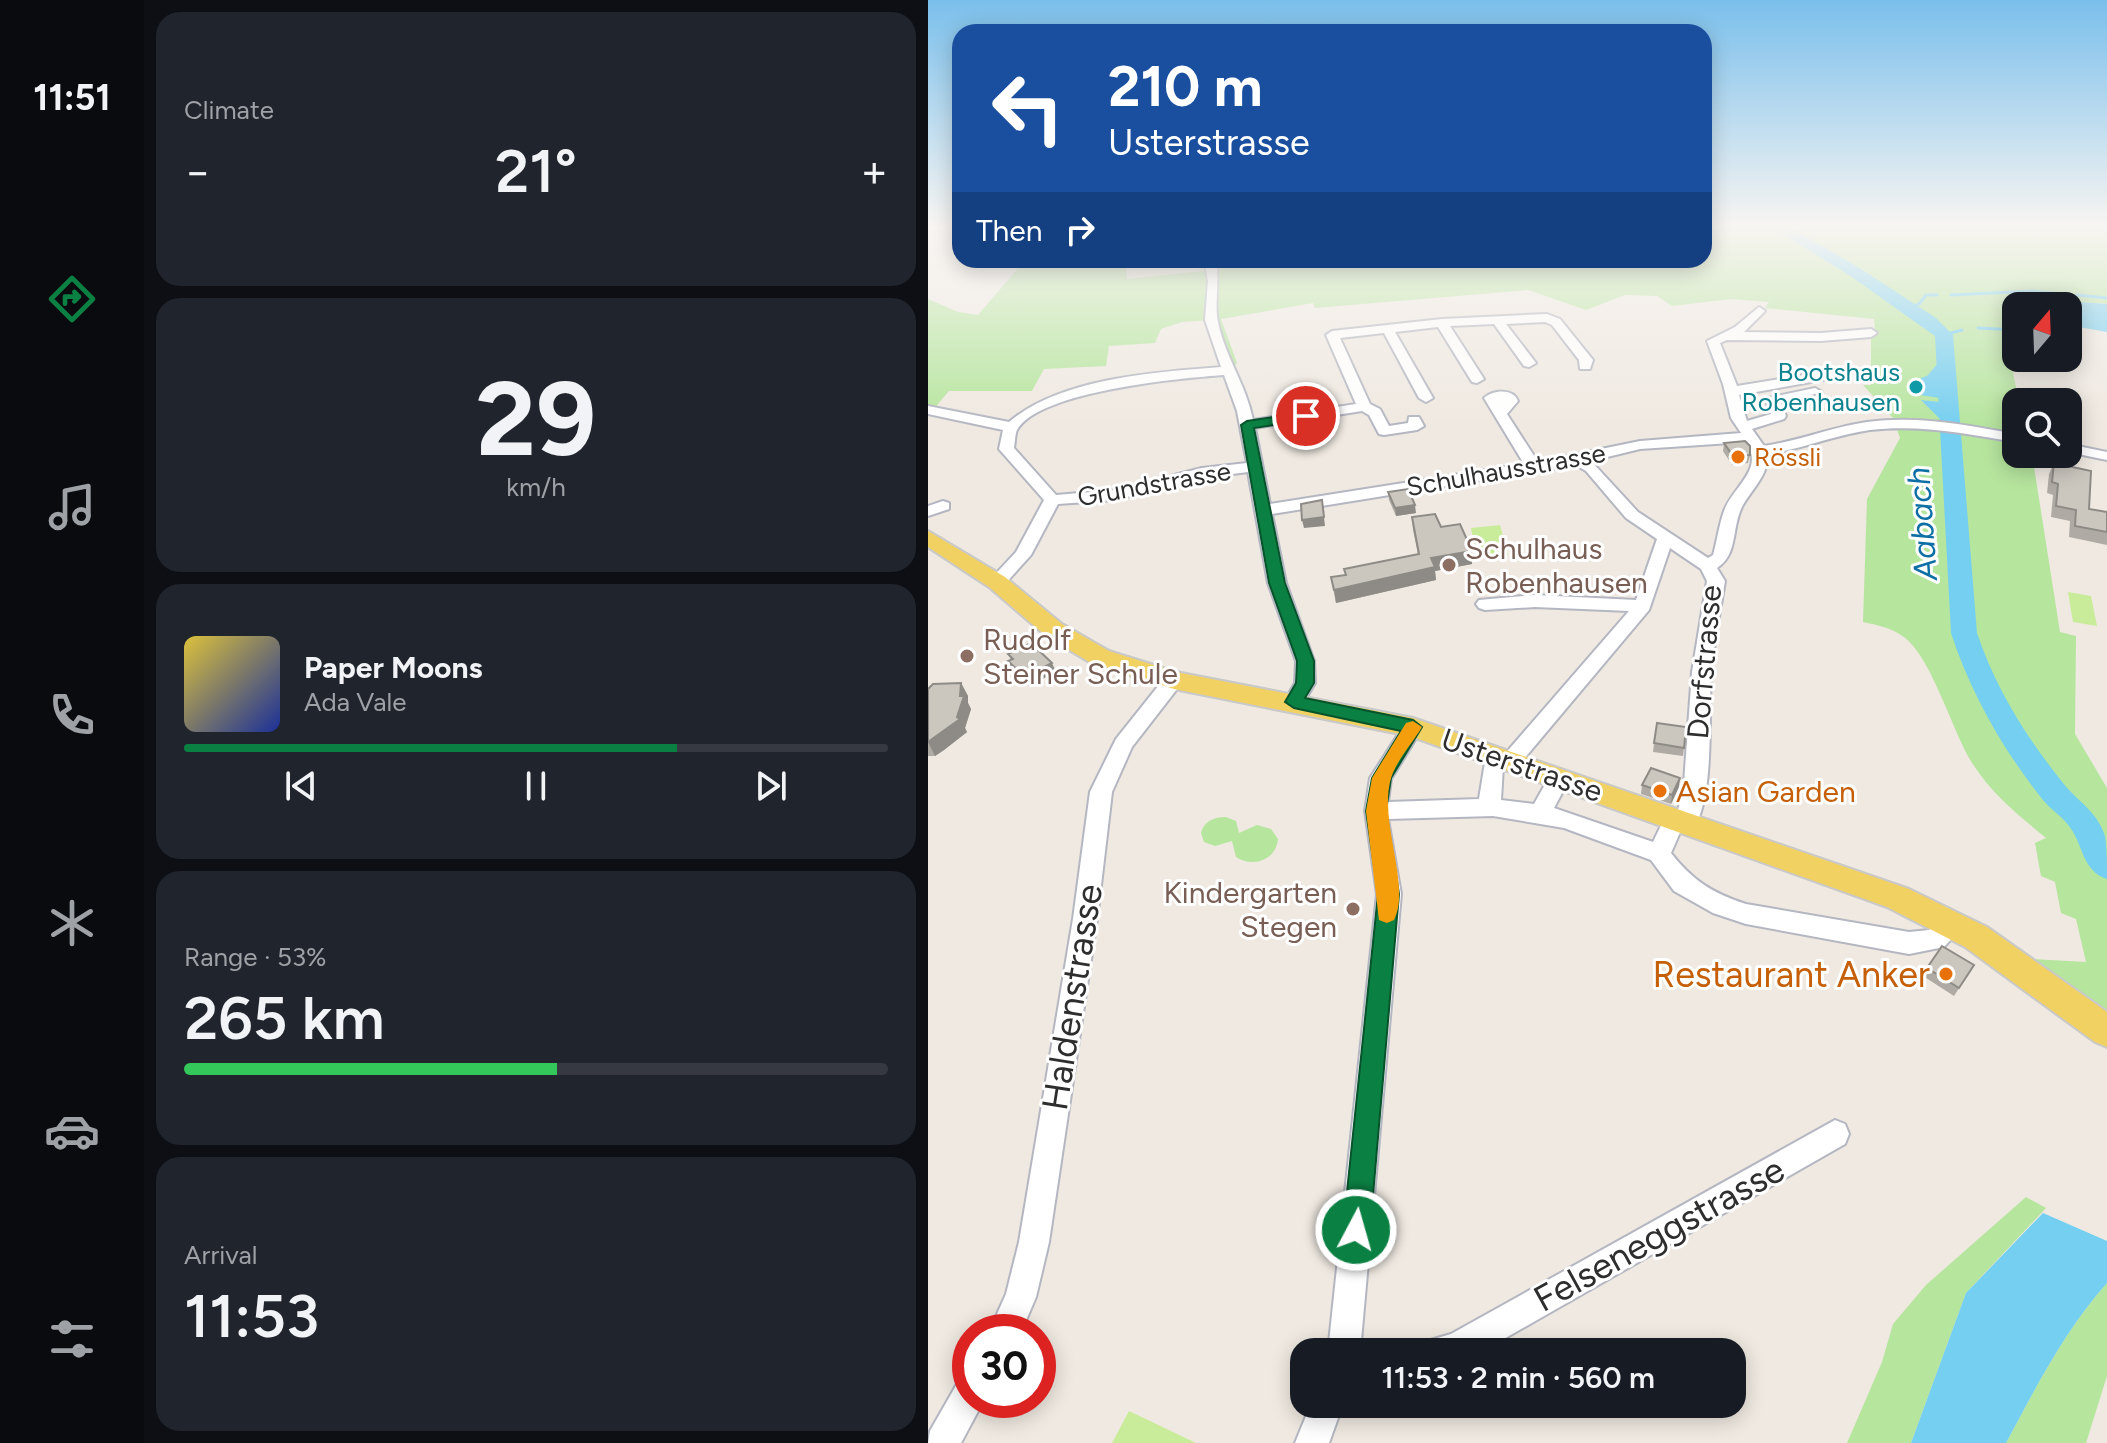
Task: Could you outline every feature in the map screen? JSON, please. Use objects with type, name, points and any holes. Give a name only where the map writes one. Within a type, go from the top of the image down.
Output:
[{"type":"main road","name":"Usterstrasse","points":[[928,537],[997,582],[1054,630],[1091,653],[1121,666],[1174,680],[1413,727],[1898,898],[1954,923],[2001,953],[2107,1031]]},
{"type":"street","points":[[1213,292],[1211,320],[1231,370],[1247,425],[1280,595],[1305,661],[1305,683],[1294,702]]},
{"type":"street","points":[[1726,336],[1739,330],[1759,311]]},
{"type":"street","points":[[1497,320],[1529,363]]},
{"type":"street","points":[[1364,407],[1332,335],[1442,323],[1554,320],[1586,360],[1585,366]]},
{"type":"street","points":[[1442,323],[1477,379]]},
{"type":"street","points":[[1387,328],[1426,398]]},
{"type":"street","points":[[1871,333],[1716,338],[1712,344],[1746,432],[1760,451],[1865,427],[1895,424],[1937,426],[2002,436]]},
{"type":"street","points":[[997,582],[1012,570],[1027,551],[1052,500],[1006,449],[1005,442],[1011,427],[1042,406],[1101,388],[1158,376],[1231,370]]},
{"type":"street","points":[[1731,391],[1767,388],[1828,375]]},
{"type":"street","points":[[1746,432],[1779,416],[1773,401],[1815,392]]},
{"type":"street","points":[[1247,425],[1364,407],[1375,412],[1384,431],[1417,426],[1414,420]]},
{"type":"street","points":[[928,410],[1011,427]]},
{"type":"street","points":[[1500,414],[1533,466]]},
{"type":"street","name":"Schulhausstrasse","points":[[1264,510],[1579,460],[1640,445],[1746,432]]},
{"type":"street","name":"Dorfstrasse","points":[[1659,854],[1681,821],[1695,783],[1702,672],[1717,588],[1708,566],[1721,558],[1730,516],[1758,471],[1760,451]]},
{"type":"street","points":[[2082,451],[2107,456]]},
{"type":"street","points":[[1579,460],[1591,468],[1622,506],[1665,539],[1708,566]]},
{"type":"street","name":"Grundstrasse","points":[[1052,500],[1115,495],[1202,473],[1256,467]]},
{"type":"street","points":[[1489,809],[1502,758],[1643,606],[1665,539]]},
{"type":"street","points":[[1485,604],[1535,601],[1643,606]]},
{"type":"street","name":"Haldenstrasse","points":[[1013,1314],[1021,1297],[1034,1242],[1085,919],[1101,792],[1123,744],[1174,680]]},
{"type":"street","points":[[1345,1338],[1389,894],[1376,811],[1381,778],[1413,727]]},
{"type":"street","points":[[1540,814],[1559,778]]},
{"type":"street","points":[[1376,811],[1489,809],[1540,814],[1573,822],[1659,854],[1682,884],[1721,906],[1746,914],[1909,943],[1935,940],[1954,923]]},
{"type":"street","name":"Felseneggstrasse","points":[[1474,1338],[1835,1134]]},
{"type":"street","points":[[942,1443],[956,1418]]},
{"type":"street","points":[[1312,1443],[1322,1418]]},
{"type":"green space","points":[[997,292],[1500,292],[1315,308],[1313,303],[1221,319],[1237,363],[1231,370],[1211,320],[1182,322],[1161,329],[1155,343],[1109,346],[1106,366],[1044,369],[1032,391],[949,391],[932,411],[928,410],[928,299],[958,312],[978,315]]},
{"type":"green space","points":[[1535,292],[2002,292],[2002,372],[2013,372],[2016,388],[2002,388],[2002,468],[2034,468],[2060,632],[2076,636],[2075,734],[2107,788],[2107,1010],[2032,959],[2086,962],[2076,919],[2061,913],[2055,882],[2041,876],[2035,843],[2046,838],[1997,794],[1972,763],[1933,678],[1914,647],[1894,631],[1863,622],[1867,499],[1900,438],[1893,418],[1863,385],[1871,385],[1874,319],[1765,308],[1769,302],[1731,299],[1672,306],[1657,296],[1625,295],[1586,310]]},
{"type":"green space","points":[[2082,292],[2107,292],[2107,304],[2082,302]]},
{"type":"green space","points":[[1500,525],[1508,555],[1477,558],[1471,528]]},
{"type":"green space","points":[[2068,592],[2091,596],[2097,626],[2073,622]]},
{"type":"green space","points":[[1226,817],[1236,821],[1239,833],[1257,825],[1271,829],[1278,839],[1273,852],[1263,860],[1249,862],[1236,857],[1232,841],[1215,846],[1204,842],[1201,833],[1204,825]]},
{"type":"green space","points":[[2026,1197],[2046,1208],[1966,1293],[1911,1443],[1847,1443],[1882,1362],[1893,1324],[1926,1285]]},
{"type":"green space","points":[[2107,1283],[2107,1376],[2086,1443],[2006,1443],[2064,1340]]},
{"type":"green space","points":[[1129,1411],[1196,1443],[1112,1443]]},
{"type":"water","points":[[2082,302],[2107,304],[2107,332],[2082,328]]},
{"type":"water","points":[[1947,353],[1958,462],[1953,468],[1947,462],[1941,420],[1921,400],[1940,402],[1940,398],[1920,395],[1921,378],[1927,376]]},
{"type":"water","points":[[2043,1213],[2107,1241],[2107,1283],[2064,1340],[2006,1443],[1911,1443],[1966,1293]]},
{"type":"building","points":[[1745,441],[1750,446],[1750,455],[1733,456],[1724,443]]},
{"type":"building","points":[[2053,468],[2091,471],[2089,509],[2107,512],[2107,532],[2075,526],[2076,510],[2056,506],[2058,484],[2052,482]]},
{"type":"building","points":[[1408,489],[1415,505],[1395,508],[1388,492]]},
{"type":"building","points":[[1322,500],[1324,517],[1302,520],[1301,504]]},
{"type":"building","points":[[1435,514],[1441,527],[1460,524],[1472,551],[1431,558],[1435,567],[1334,590],[1331,577],[1346,575],[1344,569],[1419,554],[1412,517]]},
{"type":"building","points":[[1031,643],[1052,663],[1025,677],[1008,661],[1013,659],[1008,654]]},
{"type":"building","points":[[961,683],[960,696],[964,696],[957,717],[960,719],[928,742],[928,689],[933,684]]},
{"type":"building","points":[[1657,723],[1686,727],[1684,748],[1654,743]]},
{"type":"building","points":[[1651,768],[1680,778],[1672,795],[1642,785]]},
{"type":"building","name":"Restaurant Anker","points":[[1942,946],[1974,965],[1959,988],[1927,968]]},
{"type":"waterway","name":"Aabach","points":[[1886,292],[1944,335],[1964,633],[1972,657],[2001,718],[2054,793],[2081,819],[2107,866]]},
{"type":"waterway","points":[[1951,295],[2002,292]]},
{"type":"waterway","points":[[1909,308],[1919,304],[1926,295],[1937,295]]},
{"type":"waterway","points":[[2082,296],[2107,298]]},
{"type":"waterway","points":[[1978,328],[2002,329]]},
{"type":"waterway","points":[[1944,335],[1962,330]]},
{"type":"slow traffic","points":[[1387,913],[1389,894],[1376,811],[1381,778],[1413,727]]},
{"type":"place","name":"Bootshaus Robenhausen","points":[[1916,387]]},
{"type":"place","name":"Rössli","points":[[1738,457]]},
{"type":"place","name":"Schulhaus Robenhausen","points":[[1449,565]]},
{"type":"place","name":"Rudolf Steiner Schule","points":[[967,656]]},
{"type":"place","name":"Asian Garden","points":[[1660,791]]},
{"type":"place","name":"Kindergarten Stegen","points":[[1353,909]]},
{"type":"place","name":"Restaurant Anker","points":[[1946,974]]},
{"type":"route","points":[[1306,416],[1247,425],[1277,583],[1305,661],[1305,683],[1294,702],[1413,727],[1381,778],[1376,811],[1389,894],[1356,1230]]}]
